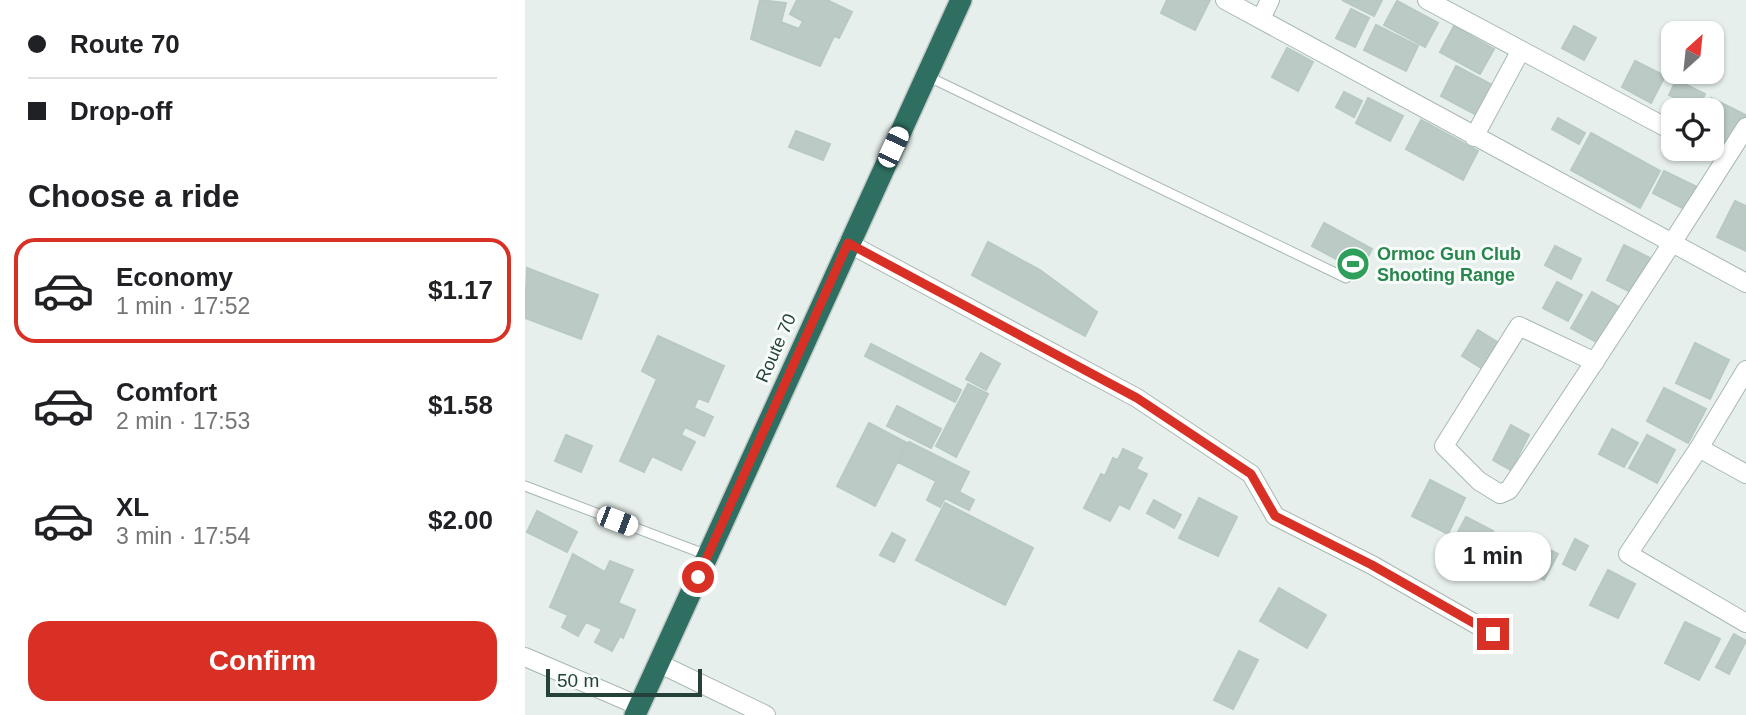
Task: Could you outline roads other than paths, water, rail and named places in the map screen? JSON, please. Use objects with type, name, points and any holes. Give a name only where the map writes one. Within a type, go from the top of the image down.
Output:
[{"type":"highway","name":"Route 70","points":[[637,710],[961,0]]},
{"type":"street","points":[[1225,0],[1746,284]]},
{"type":"street","points":[[1261,19],[1270,0]]},
{"type":"street","points":[[1427,0],[1661,125]]},
{"type":"street","points":[[1474,137],[1521,50]]},
{"type":"street","points":[[1595,362],[1519,326],[1444,446],[1479,481],[1500,494],[1509,490],[1595,362],[1672,245],[1746,127]]},
{"type":"street","points":[[848,243],[1137,398],[1251,474],[1275,516],[1372,565],[1493,634]]},
{"type":"street","points":[[1746,370],[1699,448],[1628,554],[1746,623]]},
{"type":"street","points":[[1699,448],[1746,474]]},
{"type":"street","points":[[525,657],[637,710]]},
{"type":"street","points":[[658,663],[766,715]]},
{"type":"lane","points":[[926,75],[1346,278]]},
{"type":"lane","points":[[525,486],[709,555]]},
{"type":"place","name":"Ormoc Gun Club Shooting Range","points":[[1353,264]]}]
